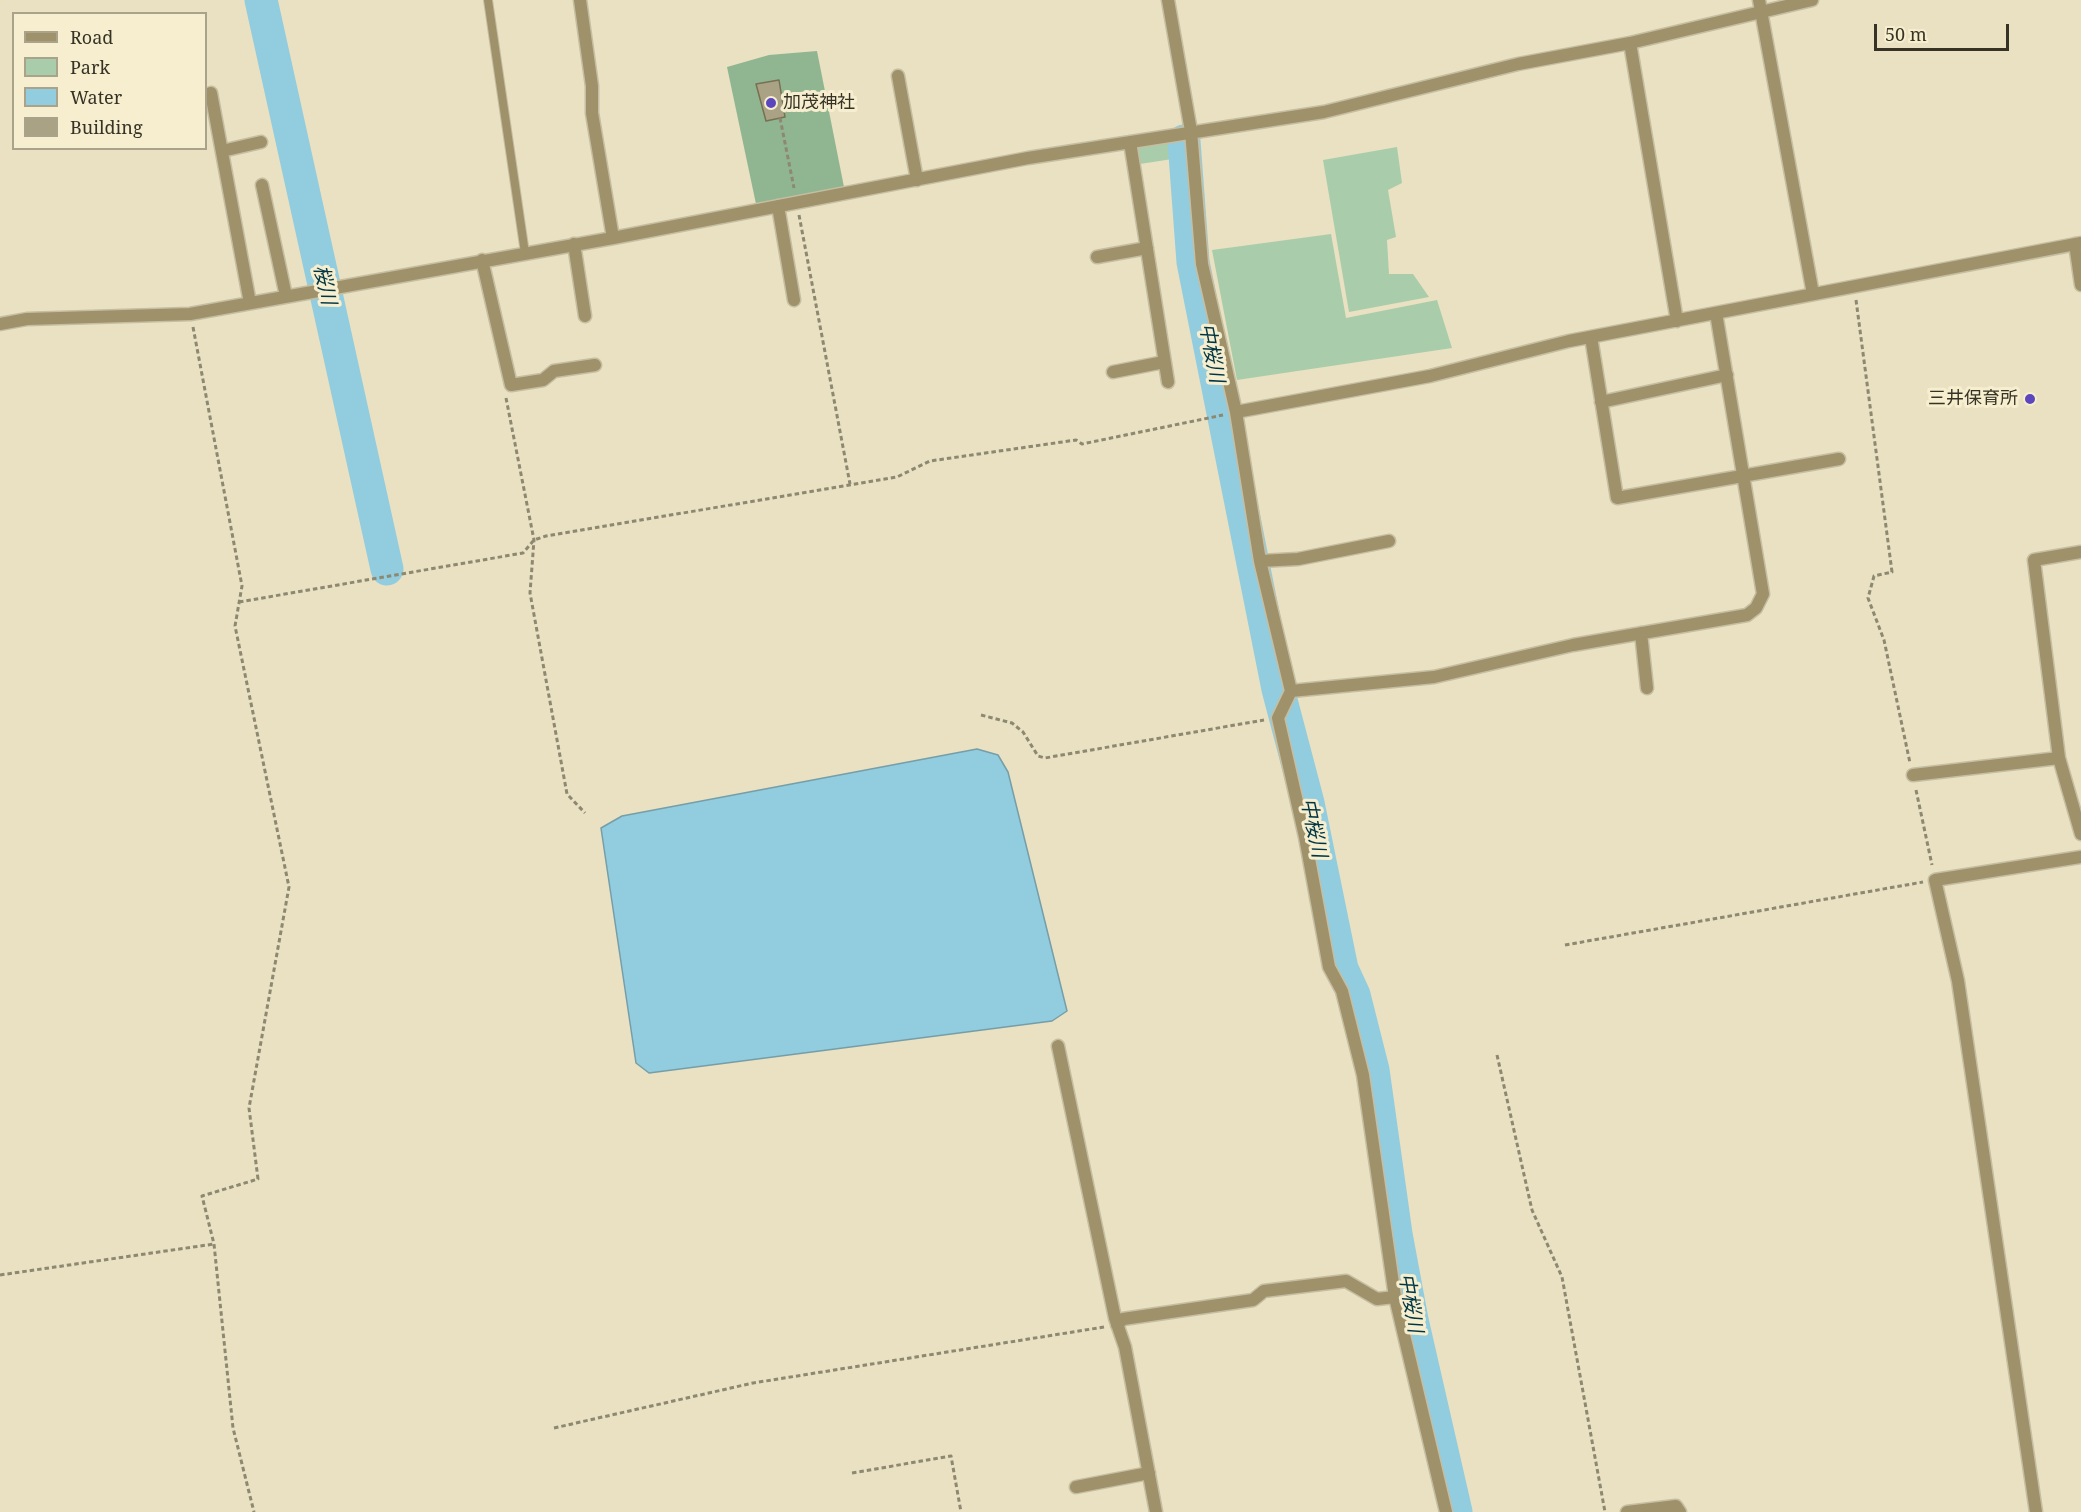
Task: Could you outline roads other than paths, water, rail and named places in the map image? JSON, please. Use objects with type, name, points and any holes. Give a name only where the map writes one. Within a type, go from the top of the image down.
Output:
[{"type":"street","points":[[580,0],[592,86],[592,113],[613,238]]},
{"type":"street","points":[[1168,0],[1191,131],[1202,264],[1236,412],[1260,561],[1289,694],[1280,715],[1329,967],[1342,991],[1363,1075],[1395,1297],[1446,1512]]},
{"type":"street","points":[[0,324],[27,320],[190,314],[613,238],[1130,141],[1324,112],[1518,64],[1630,43],[1760,6],[1812,0]]},
{"type":"street","points":[[1760,6],[1813,294]]},
{"type":"street","points":[[1630,43],[1677,321]]},
{"type":"street","points":[[898,76],[917,180]]},
{"type":"street","points":[[211,93],[250,303]]},
{"type":"street","points":[[1130,141],[1168,382]]},
{"type":"street","points":[[222,151],[261,142]]},
{"type":"street","points":[[262,185],[286,296]]},
{"type":"street","points":[[778,206],[794,300]]},
{"type":"street","points":[[574,244],[585,316]]},
{"type":"street","points":[[1236,412],[1430,376],[1591,337],[2078,244],[2081,285]]},
{"type":"street","points":[[1097,257],[1147,248]]},
{"type":"street","points":[[482,260],[511,385],[543,380],[554,370],[595,364]]},
{"type":"street","points":[[1289,694],[1434,677],[1574,645],[1747,615],[1756,608],[1763,594],[1716,314]]},
{"type":"street","points":[[1591,337],[1617,498],[1839,459]]},
{"type":"street","points":[[1113,372],[1164,362]]},
{"type":"street","points":[[1601,402],[1726,375]]},
{"type":"street","points":[[1260,561],[1298,559],[1389,542]]},
{"type":"street","points":[[2081,552],[2034,560],[2059,758],[2081,834]]},
{"type":"street","points":[[1641,633],[1647,688]]},
{"type":"street","points":[[1913,775],[2059,758]]},
{"type":"street","points":[[2036,1512],[1958,981],[1935,880],[2081,857]]},
{"type":"street","points":[[1059,1046],[1117,1324],[1125,1347],[1156,1512]]},
{"type":"street","points":[[1117,1324],[1123,1319],[1253,1300],[1264,1291],[1346,1281],[1377,1299],[1395,1297]]},
{"type":"street","points":[[1076,1487],[1149,1473]]},
{"type":"street","points":[[1632,1512],[1676,1506],[1679,1511]]},
{"type":"lane","points":[[488,0],[525,253]]},
{"type":"water","points":[[977,749],[998,755],[1008,772],[1067,1011],[1052,1021],[649,1073],[636,1063],[601,828],[622,816]]},
{"type":"waterway","name":"桜川","points":[[261,0],[387,569]]},
{"type":"waterway","name":"中桜川","points":[[1184,141],[1193,262],[1278,689],[1308,803],[1342,969],[1354,995],[1373,1070],[1396,1234],[1412,1320],[1456,1512]]},
{"type":"place","name":"加茂神社","points":[[771,103]]},
{"type":"place","name":"三井保育所","points":[[2030,399]]}]
